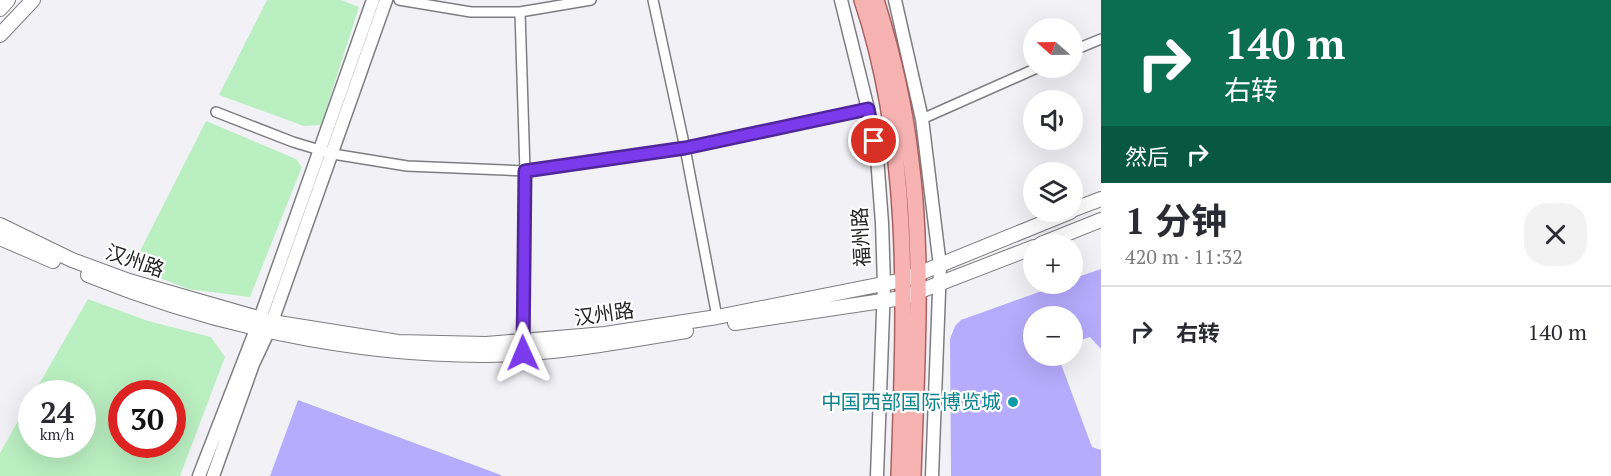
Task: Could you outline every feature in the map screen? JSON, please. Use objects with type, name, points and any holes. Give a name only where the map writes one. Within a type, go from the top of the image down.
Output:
[{"type":"main road","points":[[0,9],[8,0]]},
{"type":"main road","points":[[0,35],[33,0]]},
{"type":"main road","name":"福州路","points":[[862,0],[885,90],[897,164],[910,278]]},
{"type":"main road","name":"福州路","points":[[876,0],[912,161],[910,296],[913,476]]},
{"type":"main road","name":"汉州路","points":[[1083,206],[1101,199]]},
{"type":"main road","points":[[1066,234],[1101,220]]},
{"type":"main road","name":"汉州路","points":[[523,348],[717,317],[884,285],[910,278],[1045,222]]},
{"type":"main road","name":"汉州路","points":[[0,225],[72,260],[129,281],[265,324]]},
{"type":"main road","name":"汉州路","points":[[0,238],[136,294],[265,324],[398,342],[523,348],[585,347],[883,302],[910,296],[1023,252]]},
{"type":"main road","name":"福州路","points":[[899,476],[910,296]]},
{"type":"street","points":[[327,153],[373,0]]},
{"type":"street","points":[[213,476],[327,153],[386,0]]},
{"type":"street","points":[[399,0],[471,12],[520,12],[591,0]]},
{"type":"street","points":[[653,0],[685,148],[717,317]]},
{"type":"street","name":"福州路","points":[[841,0],[868,109],[877,157],[884,285],[877,476]]},
{"type":"street","points":[[895,0],[922,119],[940,266],[932,476]]},
{"type":"street","points":[[520,12],[525,171],[523,348]]},
{"type":"street","points":[[1083,46],[1101,39]]},
{"type":"street","points":[[922,119],[1023,74]]},
{"type":"street","points":[[216,112],[327,153],[407,166],[525,171],[685,148],[868,109]]},
{"type":"street","points":[[199,476],[265,324]]},
{"type":"green space","points":[[267,0],[341,0],[359,7],[321,125],[304,126],[219,95]]},
{"type":"green space","points":[[206,121],[296,159],[302,167],[250,297],[188,289],[132,267]]},
{"type":"green space","points":[[88,299],[148,321],[211,337],[225,357],[180,476],[0,476],[0,453],[18,421],[18,458],[96,458],[96,380],[41,380]]},
{"type":"building","name":"中国西部国际博览城","points":[[1101,269],[1101,349],[1090,337],[1083,339],[1083,306],[1023,306],[1023,366],[1062,366],[1092,447],[1101,450],[1101,476],[951,476],[950,339],[955,326],[961,320],[1033,294],[1083,294],[1083,275]]},
{"type":"building","points":[[298,400],[501,475],[501,476],[270,476]]},
{"type":"place","name":"中国西部国际博览城","points":[[1013,402]]},
{"type":"route","points":[[523,353],[525,171],[552,170],[685,148],[868,109],[874,141]]}]
